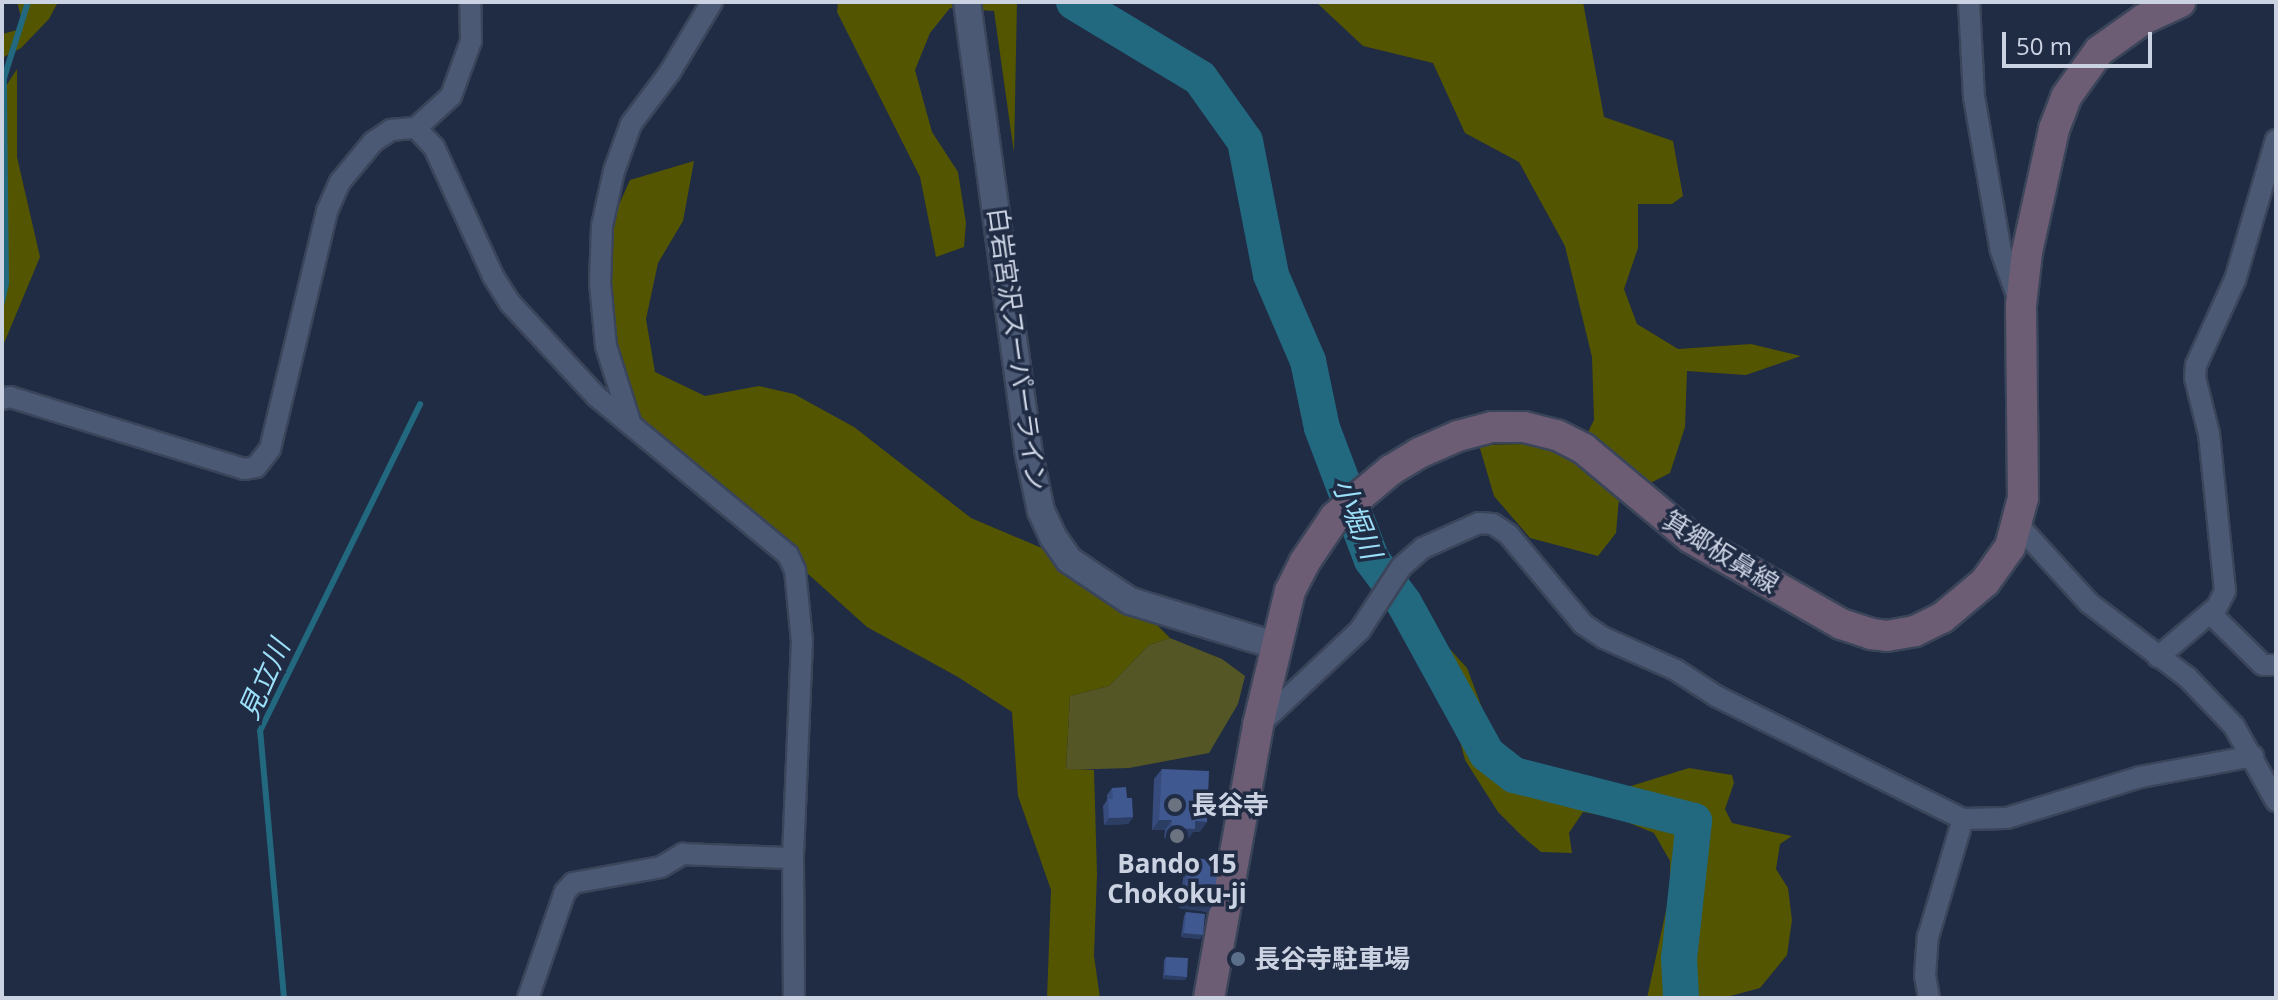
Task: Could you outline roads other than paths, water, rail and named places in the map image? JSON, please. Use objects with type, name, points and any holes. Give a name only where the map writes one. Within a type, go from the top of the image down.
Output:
[{"type":"main road","name":"箕郷板鼻線","points":[[1209,998],[1258,725],[1290,591],[1304,563],[1335,517],[1391,470],[1419,453],[1458,436],[1492,427],[1541,430],[1570,441],[1691,538],[1841,624],[1871,634],[1903,635],[1942,618],[1985,582],[2010,547],[2018,525],[2024,484],[2021,305],[2027,252],[2046,156],[2066,97],[2099,51],[2152,14],[2180,2]]},
{"type":"street","points":[[2,399],[10,397],[244,469],[256,467],[270,449],[327,211],[340,182],[373,142],[391,130],[416,128],[451,96],[471,41],[470,2]]},
{"type":"street","points":[[631,425],[606,346],[600,283],[602,226],[614,171],[631,124],[670,72],[712,2]]},
{"type":"street","name":"白岩宮沢スーパーライン","points":[[967,2],[1028,449],[1041,511],[1053,537],[1069,560],[1130,601],[1277,646]]},
{"type":"street","points":[[1969,2],[1974,97],[2001,251],[2021,305]]},
{"type":"street","points":[[416,128],[434,147],[493,276],[510,303],[596,396],[788,555],[795,570],[802,641],[793,858],[794,998]]},
{"type":"street","points":[[2158,657],[2210,613],[2225,591],[2209,434],[2195,378],[2196,365],[2235,280],[2276,140]]},
{"type":"street","points":[[1258,725],[1360,630],[1401,567],[1423,548],[1479,523],[1493,524],[1508,534],[1583,624],[1593,631],[1676,670],[1729,703],[1963,819],[1988,821],[2007,818],[2140,777],[2253,756]]},
{"type":"street","points":[[2018,525],[2089,603],[2187,677],[2234,726],[2276,801]]},
{"type":"street","points":[[2210,613],[2263,665],[2276,665]]},
{"type":"street","points":[[1929,998],[1925,976],[1928,937],[1963,819]]},
{"type":"street","points":[[528,998],[565,892],[573,883],[661,867],[683,854],[793,858]]},
{"type":"waterway","points":[[2,302],[6,283],[4,78],[28,2]]},
{"type":"waterway","name":"小堀川","points":[[1074,2],[1200,78],[1245,141],[1271,275],[1308,361],[1322,428],[1372,560],[1404,603],[1487,754],[1514,775],[1694,821],[1679,958],[1681,998]]},
{"type":"waterway","name":"見立川","points":[[284,998],[260,731],[420,404]]},
{"type":"place","name":"長谷寺","points":[[1175,805]]},
{"type":"place","name":"Bando 15 Chokoku-ji","points":[[1177,836]]},
{"type":"place","name":"長谷寺駐車場","points":[[1238,959]]}]
